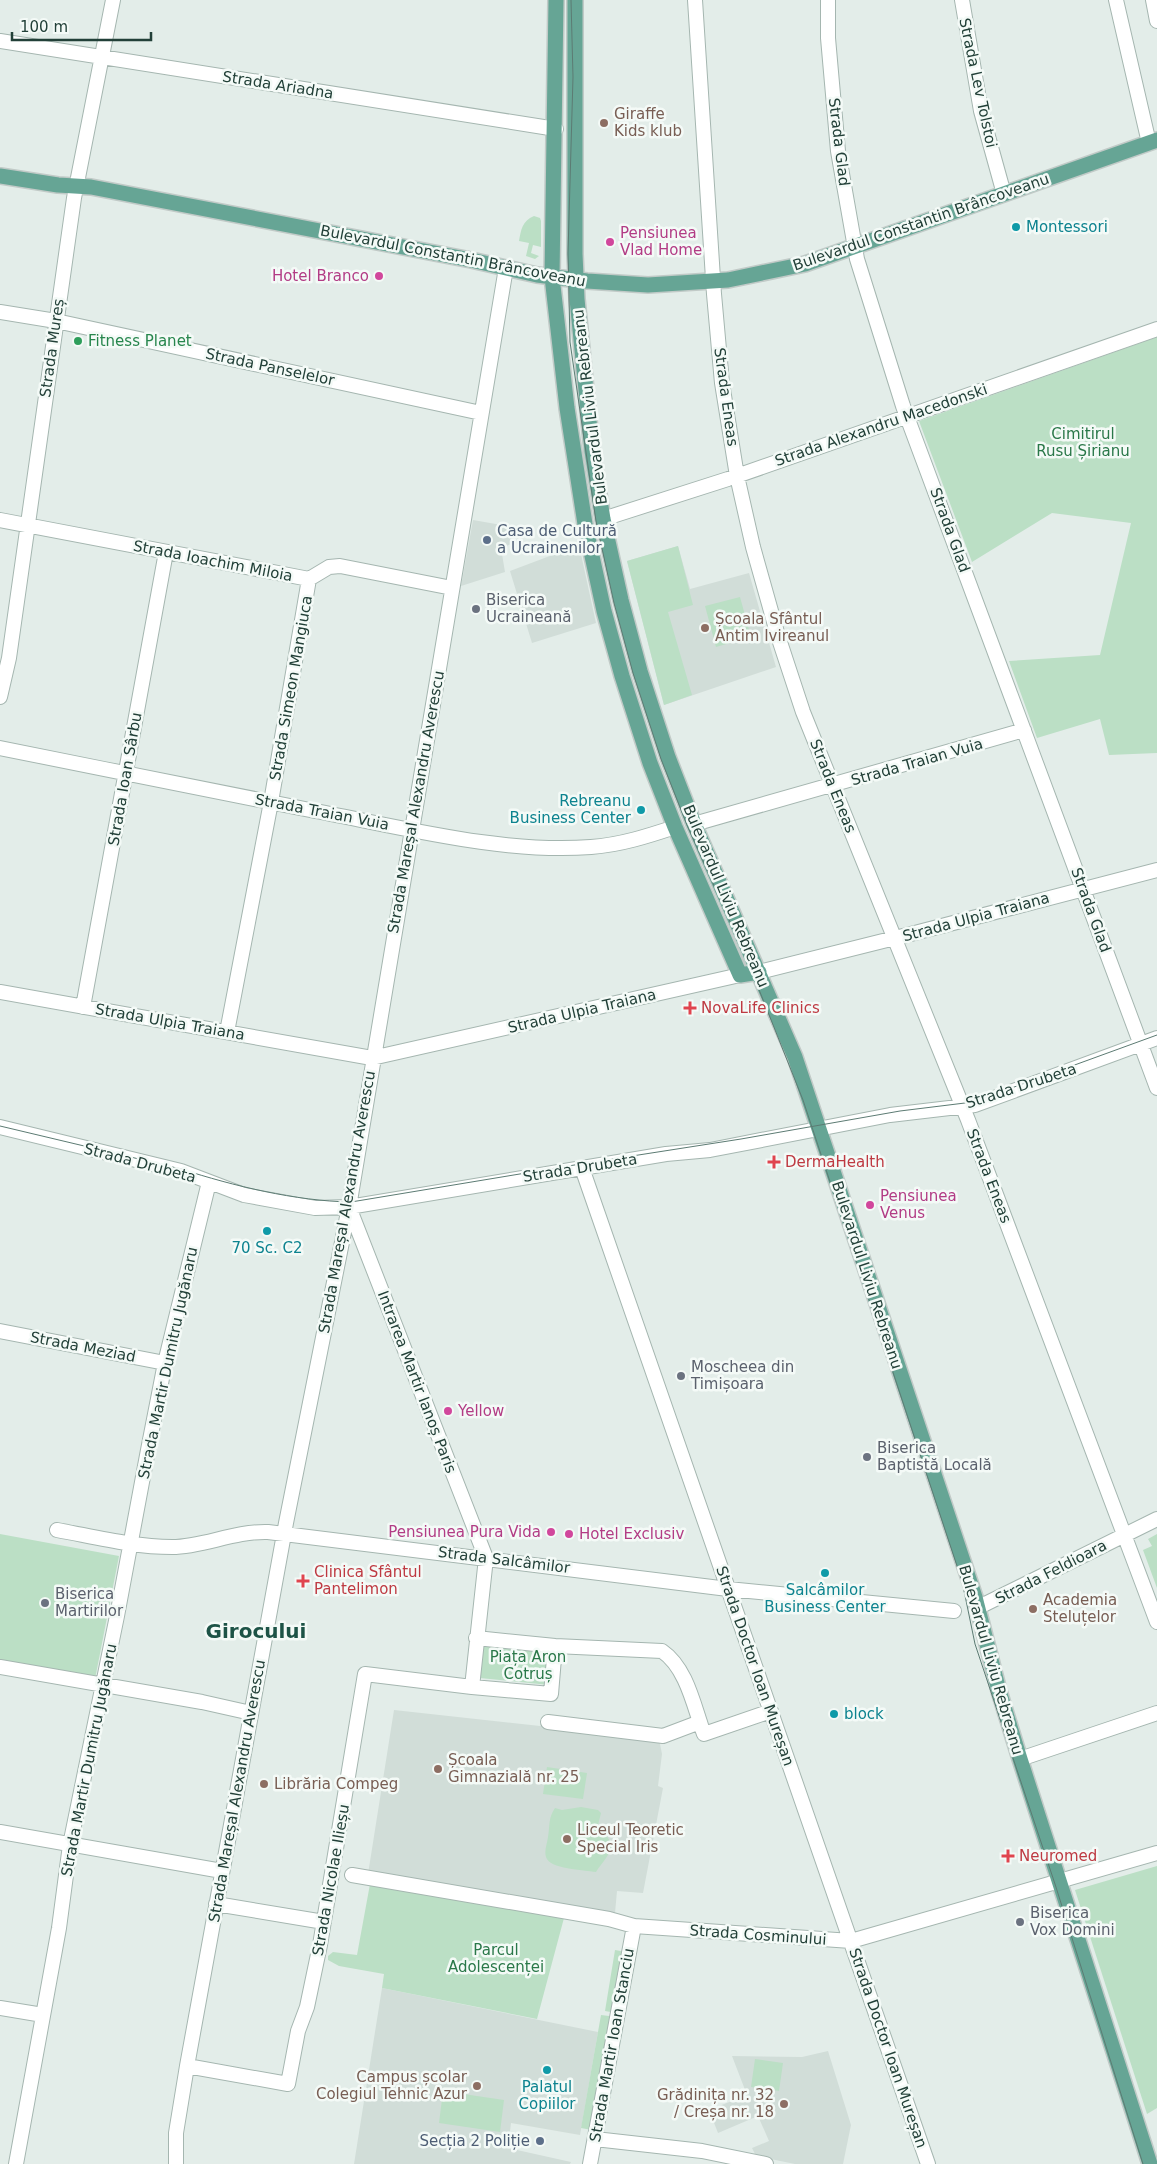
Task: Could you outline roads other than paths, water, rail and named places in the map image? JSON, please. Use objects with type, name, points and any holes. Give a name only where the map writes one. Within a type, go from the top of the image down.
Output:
[{"type":"main road","name":"Bulevardul Liviu Rebreanu","points":[[556,0],[556,129],[552,277],[558,339],[585,524],[604,611],[622,676],[645,745],[675,827],[740,975]]},
{"type":"main road","name":"Bulevardul Liviu Rebreanu","points":[[575,0],[576,280],[586,406],[604,519],[621,600],[640,671],[668,757],[694,824],[795,1057],[977,1608],[999,1691],[1020,1759],[1150,2164]]},
{"type":"main road","name":"Bulevardul Constantin Brâncoveanu","points":[[0,176],[120,193],[552,277],[648,285],[713,281],[785,268],[854,248],[1153,141]]},
{"type":"main road","name":"Strada Ulpia Traiana","points":[[740,975],[759,972]]},
{"type":"street","name":"Strada Mureș","points":[[0,697],[4,657],[28,526],[76,186],[112,0]]},
{"type":"street","name":"Strada Eneas","points":[[695,0],[713,281],[722,384],[737,476],[753,547],[778,636],[803,712],[963,1106],[1157,1622]]},
{"type":"street","name":"Strada Glad","points":[[828,0],[828,38],[838,151],[854,248],[907,415],[1157,1088]]},
{"type":"street","name":"Strada Lev Tolstoi","points":[[962,0],[981,111],[1004,194]]},
{"type":"street","points":[[1116,0],[1153,141]]},
{"type":"street","points":[[1153,0],[1157,20]]},
{"type":"street","name":"Strada Ariadna","points":[[0,41],[556,129]]},
{"type":"street","name":"Strada Mareșal Alexandru Averescu","points":[[166,2164],[176,2133],[284,1534],[349,1207],[372,1058],[506,268]]},
{"type":"street","name":"Strada Panselelor","points":[[0,312],[56,321],[481,413]]},
{"type":"street","name":"Strada Alexandru Macedonski","points":[[604,519],[737,476],[1157,329]]},
{"type":"street","name":"Strada Ioachim Miloia","points":[[0,520],[309,579],[330,567],[340,566],[452,588]]},
{"type":"street","name":"Strada Ioan Sârbu","points":[[83,1006],[166,552]]},
{"type":"street","name":"Strada Simeon Mangiuca","points":[[227,1032],[271,802],[309,579]]},
{"type":"street","name":"Strada Traian Vuia","points":[[694,824],[833,786],[1024,730]]},
{"type":"street","name":"Strada Traian Vuia","points":[[0,748],[412,830],[487,842],[543,847],[592,847],[635,839],[675,827]]},
{"type":"street","name":"Strada Ulpia Traiana","points":[[759,972],[1157,870]]},
{"type":"street","name":"Strada Ulpia Traiana","points":[[0,992],[372,1058],[740,975]]},
{"type":"street","name":"Strada Drubeta","points":[[0,1127],[181,1171],[244,1195],[315,1208],[349,1207],[666,1154],[710,1150],[890,1115],[975,1105],[1157,1038]]},
{"type":"street","name":"Strada Doctor Ioan Mureșan","points":[[582,1168],[928,2164]]},
{"type":"street","name":"Strada Martir Dumitru Jugănaru","points":[[16,2164],[59,1928],[70,1845],[131,1544],[165,1363],[209,1182]]},
{"type":"street","name":"Intrarea Martir Ianoș Paris","points":[[349,1207],[486,1558]]},
{"type":"street","name":"Strada Meziad","points":[[0,1331],[165,1363]]},
{"type":"street","name":"Strada Feldioara","points":[[977,1608],[1157,1519]]},
{"type":"street","name":"Strada Salcâmilor","points":[[57,1530],[131,1544],[173,1547],[191,1545],[250,1531],[284,1534],[728,1589],[954,1611]]},
{"type":"street","points":[[486,1558],[472,1686],[550,1694],[555,1646]]},
{"type":"street","points":[[476,1638],[555,1646],[662,1651],[673,1659],[684,1681],[702,1728]]},
{"type":"street","points":[[0,1667],[202,1702],[251,1713]]},
{"type":"street","name":"Strada Nicolae Ilieșu","points":[[187,2066],[288,2084],[298,2031],[307,2007],[324,1922],[365,1674],[472,1686]]},
{"type":"street","points":[[548,1722],[663,1736],[771,1711]]},
{"type":"street","points":[[1020,1759],[1157,1713]]},
{"type":"street","points":[[0,1832],[222,1871]]},
{"type":"street","name":"Strada Cosminului","points":[[352,1875],[616,1920],[634,1926],[851,1941],[1043,1888],[1157,1853]]},
{"type":"street","points":[[216,1904],[324,1922]]},
{"type":"street","name":"Strada Martir Ioan Stanciu","points":[[590,2164],[634,1926]]},
{"type":"street","points":[[0,2008],[43,2016]]},
{"type":"street","name":"Strada Mareșal Alexandru Averescu","points":[[176,2133],[176,2164]]},
{"type":"street","points":[[595,2139],[702,2151],[766,2164]]},
{"type":"tram line","points":[[571,0],[573,77],[568,253],[570,342],[596,521],[614,603],[633,673],[661,759],[687,825],[748,962],[803,1100],[962,1581],[975,1644],[1055,1884],[1143,2164]]},
{"type":"tram line","points":[[0,1126],[181,1169],[265,1192],[308,1199],[351,1202],[741,1139],[900,1111],[973,1102],[1157,1035]]},
{"type":"place","name":"Giraffe Kids klub","points":[[604,123]]},
{"type":"place","name":"Montessori","points":[[1016,227]]},
{"type":"place","name":"Pensiunea Vlad Home","points":[[610,242]]},
{"type":"place","name":"Hotel Branco","points":[[379,276]]},
{"type":"place","name":"Fitness Planet","points":[[78,341]]},
{"type":"place","name":"Casa de Cultură a Ucrainenilor","points":[[487,540]]},
{"type":"place","name":"Biserica Ucraineană","points":[[476,609]]},
{"type":"place","name":"Școala Sfântul Antim Ivireanul","points":[[705,628]]},
{"type":"place","name":"Rebreanu Business Center","points":[[641,810]]},
{"type":"place","name":"NovaLife Clinics","points":[[690,1008]]},
{"type":"place","name":"DermaHealth","points":[[774,1162]]},
{"type":"place","name":"Pensiunea Venus","points":[[870,1205]]},
{"type":"place","name":"70 Sc. C2","points":[[267,1231]]},
{"type":"place","name":"Moscheea din Timișoara","points":[[681,1376]]},
{"type":"place","name":"Yellow","points":[[448,1411]]},
{"type":"place","name":"Biserica Baptistă Locală","points":[[867,1457]]},
{"type":"place","name":"Pensiunea Pura Vida","points":[[551,1532]]},
{"type":"place","name":"Hotel Exclusiv","points":[[569,1534]]},
{"type":"place","name":"Salcâmilor Business Center","points":[[825,1573]]},
{"type":"place","name":"Clinica Sfântul Pantelimon","points":[[303,1581]]},
{"type":"place","name":"Biserica Martirilor","points":[[45,1603]]},
{"type":"place","name":"Academia Steluțelor","points":[[1033,1609]]},
{"type":"place","name":"block","points":[[834,1714]]},
{"type":"place","name":"Școala Gimnazială nr. 25","points":[[438,1769]]},
{"type":"place","name":"Librăria Compeg","points":[[264,1784]]},
{"type":"place","name":"Liceul Teoretic Special Iris","points":[[567,1839]]},
{"type":"place","name":"Neuromed","points":[[1008,1856]]},
{"type":"place","name":"Biserica Vox Domini","points":[[1020,1922]]},
{"type":"place","name":"Palatul Copiilor","points":[[547,2070]]},
{"type":"place","name":"Campus școlar Colegiul Tehnic Azur","points":[[477,2086]]},
{"type":"place","name":"Grădinița nr. 32 / Creșa nr. 18","points":[[784,2104]]},
{"type":"place","name":"Secția 2 Poliție","points":[[540,2141]]},
{"type":"district","name":"Girocului","points":[[256,1631]]},
{"type":"park label","name":"Cimitirul Rusu Șirianu","points":[[1083,442]]},
{"type":"park label","name":"Piața Aron Cotruș","points":[[528,1666]]},
{"type":"park label","name":"Parcul Adolescenței","points":[[496,1958]]}]
